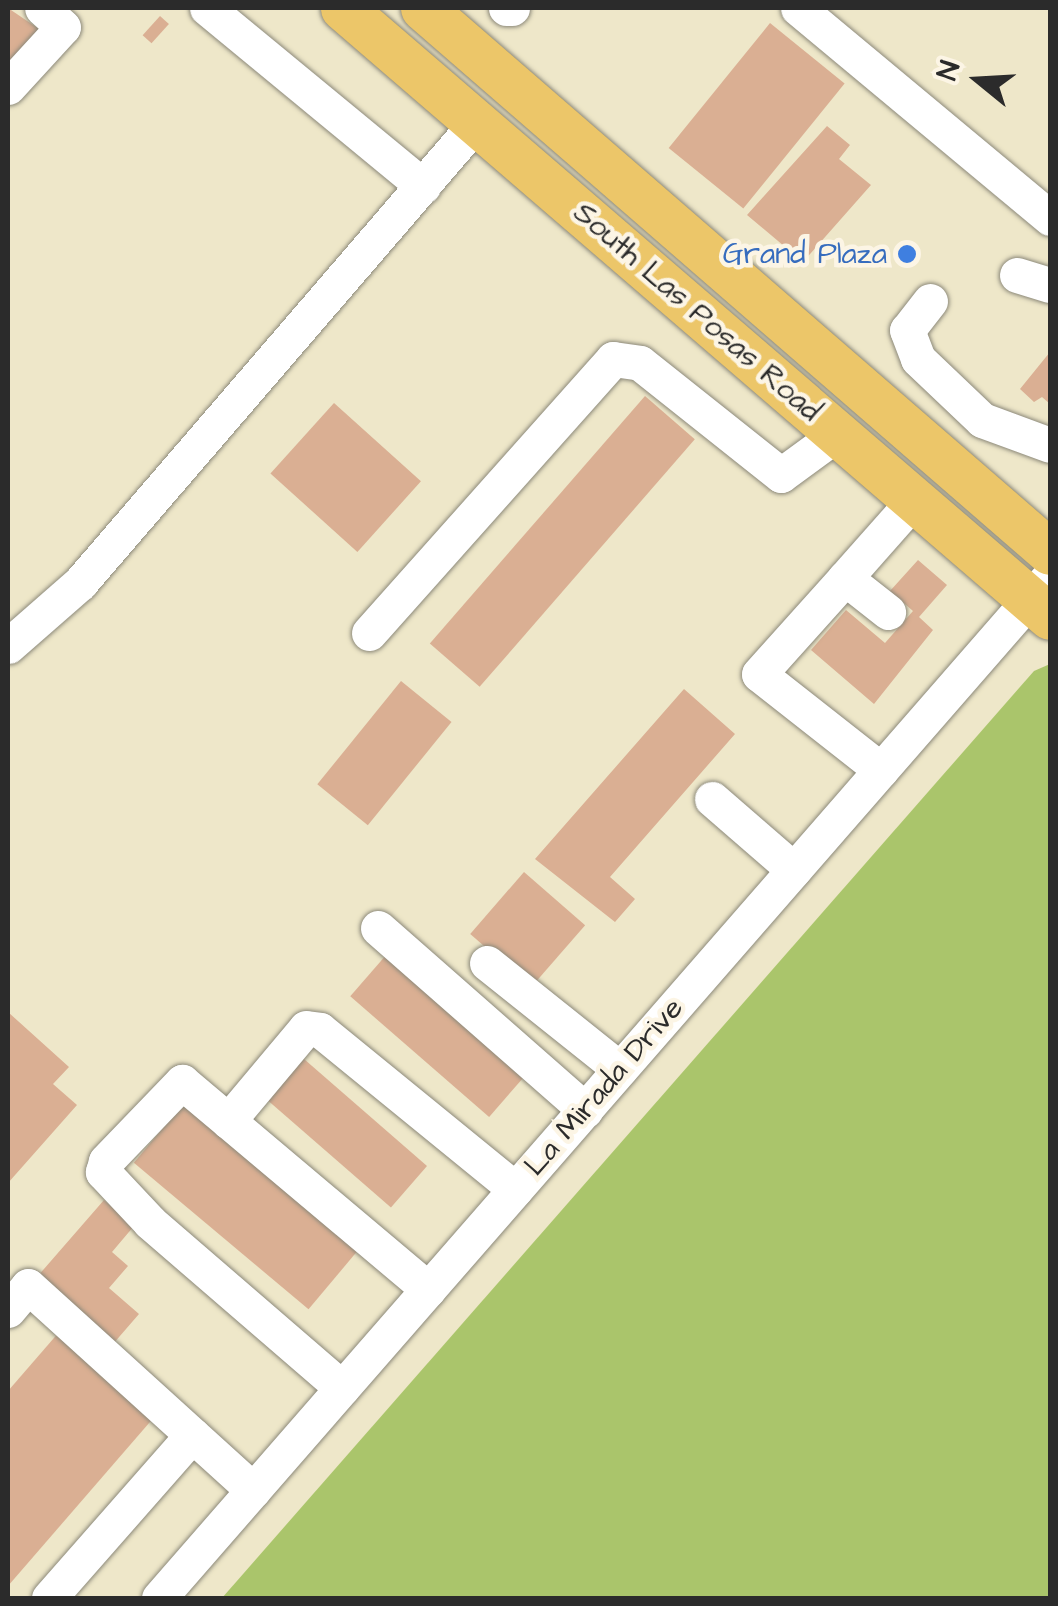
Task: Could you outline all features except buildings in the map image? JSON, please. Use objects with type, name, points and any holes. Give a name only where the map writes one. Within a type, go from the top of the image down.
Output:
[{"type":"main road","name":"South Las Posas Road","points":[[343,8],[914,500],[1044,598]]},
{"type":"main road","name":"South Las Posas Road","points":[[424,8],[1050,552]]},
{"type":"street","points":[[8,86],[62,26],[42,8]]},
{"type":"street","points":[[207,8],[423,186]]},
{"type":"street","points":[[798,8],[1050,218]]},
{"type":"street","points":[[8,646],[80,583],[477,122]]},
{"type":"street","points":[[1017,274],[1050,285]]},
{"type":"street","points":[[930,301],[907,330],[908,344],[950,382],[955,397],[982,420],[1046,442]]},
{"type":"street","points":[[369,633],[613,358],[640,363],[781,475],[837,434]]},
{"type":"street","points":[[881,770],[760,674],[914,500]]},
{"type":"street","points":[[845,578],[888,612]]},
{"type":"street","name":"La Mirada Drive","points":[[159,1598],[881,770],[1044,598]]},
{"type":"street","points":[[712,799],[794,870]]},
{"type":"street","points":[[378,928],[584,1110]]},
{"type":"street","points":[[488,963],[620,1069]]},
{"type":"street","points":[[228,1121],[306,1028],[320,1030],[515,1189]]},
{"type":"street","points":[[342,1388],[150,1222],[103,1172],[106,1161],[182,1082],[428,1289]]},
{"type":"street","points":[[18,1298],[192,1435],[253,1490]]},
{"type":"street","points":[[49,1598],[192,1435]]},
{"type":"green space","points":[[1050,664],[1050,1598],[222,1598],[1034,671]]},
{"type":"place","name":"Grand Plaza","points":[[907,254]]}]
